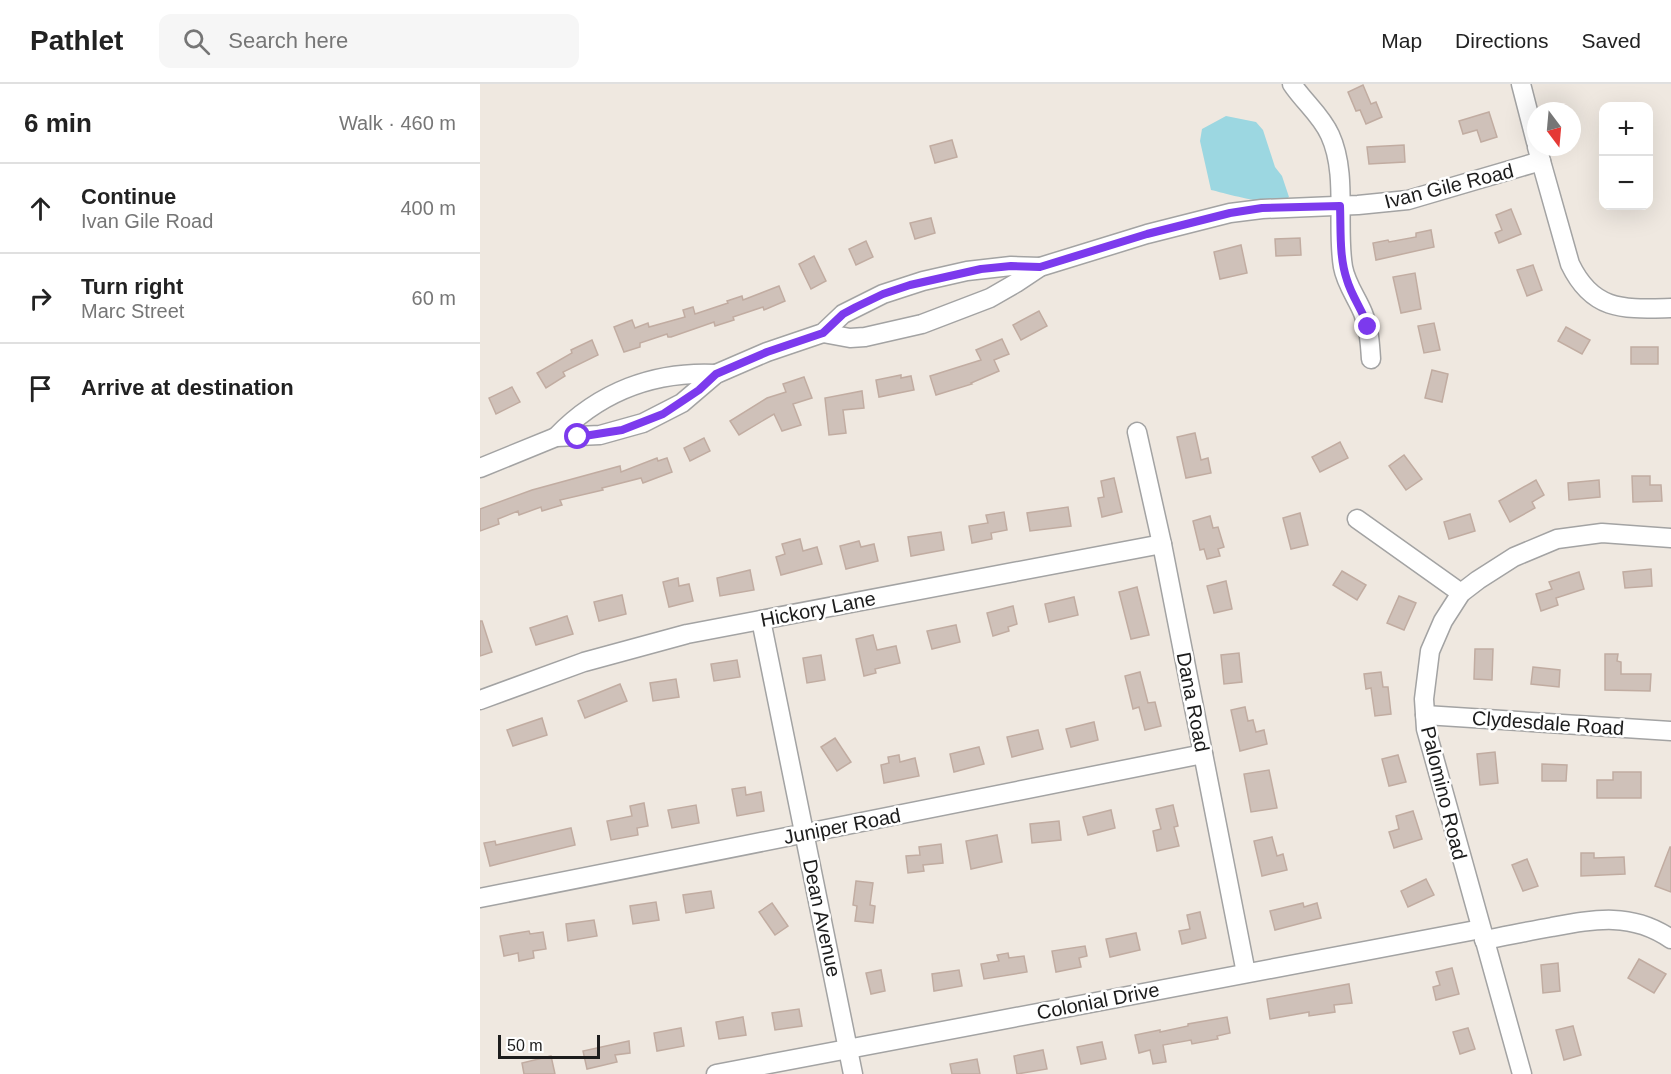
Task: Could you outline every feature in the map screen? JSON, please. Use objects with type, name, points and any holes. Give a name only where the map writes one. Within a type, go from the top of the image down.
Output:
[{"type":"street","points":[[1292,84],[1319,117],[1331,138],[1336,153],[1343,268],[1368,327],[1371,359]]},
{"type":"street","points":[[1521,84],[1527,107]]},
{"type":"street","name":"Ivan Gile Road","points":[[823,333],[850,338],[865,337],[922,324],[990,297],[1040,267],[1147,234],[1230,213],[1262,208],[1340,206],[1408,200],[1533,156]]},
{"type":"street","points":[[1540,156],[1570,264],[1587,291],[1617,306],[1671,308]]},
{"type":"street","name":"Ivan Gile Road","points":[[480,468],[556,436],[600,435],[643,423],[682,403],[716,374],[767,352],[823,333],[843,314],[876,297],[910,285],[981,269],[1011,266],[1040,267]]},
{"type":"street","name":"Ivan Gile Road","points":[[556,436],[590,407],[628,387],[671,375],[716,374]]},
{"type":"street","name":"Dana Road","points":[[1137,432],[1162,544],[1246,973]]},
{"type":"street","points":[[1357,519],[1461,593]]},
{"type":"street","name":"Palomino Road","points":[[1522,1074],[1433,758],[1424,699],[1430,651],[1443,621],[1461,593],[1514,557],[1557,539],[1602,533],[1671,538]]},
{"type":"street","name":"Hickory Lane","points":[[480,700],[523,683],[687,634],[1162,544]]},
{"type":"street","name":"Dean Avenue","points":[[761,620],[853,1074]]},
{"type":"street","name":"Clydesdale Road","points":[[1425,715],[1671,731]]},
{"type":"street","name":"Juniper Road","points":[[480,898],[1203,754]]},
{"type":"street","name":"Colonial Drive","points":[[716,1074],[1246,973],[1482,934],[1609,919],[1648,926],[1671,939]]},
{"type":"water","points":[[1226,116],[1256,122],[1263,130],[1275,167],[1282,176],[1289,197],[1273,202],[1211,190],[1200,141],[1202,129]]},
{"type":"building","points":[[1363,85],[1371,104],[1376,102],[1382,117],[1366,124],[1360,110],[1356,111],[1348,92]]},
{"type":"building","points":[[1489,112],[1497,137],[1481,142],[1477,130],[1463,134],[1459,121]]},
{"type":"building","points":[[952,140],[957,157],[935,163],[930,146]]},
{"type":"building","points":[[1404,145],[1405,162],[1369,164],[1367,147]]},
{"type":"building","points":[[1511,209],[1521,234],[1499,243],[1495,233],[1502,230],[1496,215]]},
{"type":"building","points":[[931,218],[935,233],[915,239],[910,223]]},
{"type":"building","points":[[1431,230],[1434,247],[1376,260],[1373,243],[1416,237],[1416,233]]},
{"type":"building","points":[[1300,238],[1301,255],[1276,256],[1275,239]]},
{"type":"building","points":[[866,241],[873,257],[856,265],[849,249]]},
{"type":"building","points":[[1241,245],[1247,273],[1220,279],[1214,252]]},
{"type":"building","points":[[814,256],[826,281],[811,289],[799,264]]},
{"type":"building","points":[[1533,265],[1542,290],[1527,296],[1517,270]]},
{"type":"building","points":[[1415,273],[1421,309],[1401,313],[1393,277]]},
{"type":"building","points":[[779,286],[785,301],[764,310],[763,307],[733,317],[734,320],[715,326],[714,322],[671,337],[667,334],[640,343],[640,347],[624,352],[614,327],[632,320],[635,328],[648,323],[649,327],[685,317],[683,310],[693,307],[695,314],[742,296],[743,300]]},
{"type":"building","points":[[1039,311],[1047,326],[1021,340],[1013,325]]},
{"type":"building","points":[[1434,323],[1440,350],[1424,353],[1418,326]]},
{"type":"building","points":[[1566,327],[1590,340],[1582,354],[1558,341]]},
{"type":"building","points":[[1002,339],[1009,354],[994,360],[999,371],[972,384],[936,395],[930,376],[981,360],[976,350]]},
{"type":"building","points":[[592,340],[598,355],[563,372],[565,376],[546,388],[537,373],[572,353],[571,350]]},
{"type":"building","points":[[1631,347],[1658,347],[1658,364],[1631,364]]},
{"type":"building","points":[[1432,370],[1448,374],[1442,402],[1425,398]]},
{"type":"building","points":[[901,375],[901,378],[911,376],[914,390],[879,397],[876,380]]},
{"type":"building","points":[[804,377],[812,398],[793,404],[801,425],[782,431],[774,414],[739,435],[730,421],[767,398],[786,392],[783,384]]},
{"type":"building","points":[[512,387],[520,402],[496,414],[489,398]]},
{"type":"building","points":[[862,391],[864,408],[843,410],[846,433],[829,435],[825,398]]},
{"type":"building","points":[[1195,433],[1201,460],[1208,458],[1211,473],[1186,478],[1177,437]]},
{"type":"building","points":[[704,438],[710,451],[690,461],[684,448]]},
{"type":"building","points":[[1340,442],[1348,458],[1320,472],[1312,457]]},
{"type":"building","points":[[1404,455],[1422,479],[1406,490],[1389,466]]},
{"type":"building","points":[[657,458],[658,461],[667,458],[672,472],[643,483],[641,478],[560,500],[562,505],[542,511],[541,507],[519,515],[518,511],[498,519],[499,524],[480,531],[480,509],[532,490],[620,466],[621,472]]},
{"type":"building","points":[[1632,476],[1650,476],[1650,485],[1661,485],[1662,501],[1633,502]]},
{"type":"building","points":[[1114,478],[1122,512],[1102,517],[1098,498],[1104,497],[1101,481]]},
{"type":"building","points":[[1536,480],[1544,495],[1532,502],[1535,508],[1510,522],[1499,501]]},
{"type":"building","points":[[1599,480],[1600,497],[1569,500],[1568,483]]},
{"type":"building","points":[[1068,507],[1071,526],[1030,531],[1027,513]]},
{"type":"building","points":[[1004,512],[1007,530],[991,533],[992,539],[972,543],[969,526],[988,523],[986,515]]},
{"type":"building","points":[[1300,513],[1308,545],[1291,549],[1283,518]]},
{"type":"building","points":[[1470,514],[1475,531],[1449,539],[1444,522]]},
{"type":"building","points":[[1210,516],[1213,528],[1218,527],[1224,547],[1218,549],[1220,556],[1207,559],[1204,549],[1200,550],[1193,521]]},
{"type":"building","points":[[941,532],[944,550],[911,556],[908,537]]},
{"type":"building","points":[[800,539],[803,551],[817,547],[822,564],[781,575],[776,557],[785,554],[782,544]]},
{"type":"building","points":[[859,541],[861,547],[874,544],[878,561],[846,569],[840,546]]},
{"type":"building","points":[[1651,569],[1652,586],[1625,588],[1623,572]]},
{"type":"building","points":[[750,570],[754,590],[720,596],[717,578]]},
{"type":"building","points":[[1342,571],[1366,585],[1357,600],[1333,585]]},
{"type":"building","points":[[1579,572],[1584,589],[1556,598],[1558,605],[1541,611],[1536,594],[1552,589],[1549,582]]},
{"type":"building","points":[[678,578],[679,586],[689,584],[693,601],[669,607],[663,582]]},
{"type":"building","points":[[1226,581],[1232,609],[1214,613],[1207,586]]},
{"type":"building","points":[[1137,587],[1149,635],[1131,639],[1119,592]]},
{"type":"building","points":[[622,595],[626,614],[599,621],[594,602]]},
{"type":"building","points":[[1399,596],[1416,603],[1404,630],[1387,623]]},
{"type":"building","points":[[1074,597],[1078,615],[1049,622],[1045,604]]},
{"type":"building","points":[[1013,606],[1017,624],[1008,627],[1009,631],[993,636],[987,613]]},
{"type":"building","points":[[567,616],[573,634],[536,645],[530,628]]},
{"type":"building","points":[[480,621],[482,621],[492,652],[480,656]]},
{"type":"building","points":[[956,625],[960,642],[932,649],[927,631]]},
{"type":"building","points":[[873,635],[877,650],[896,646],[900,663],[875,669],[876,673],[864,676],[856,639]]},
{"type":"building","points":[[1475,649],[1493,649],[1492,680],[1474,679]]},
{"type":"building","points":[[1239,653],[1242,682],[1224,684],[1221,655]]},
{"type":"building","points":[[1605,654],[1618,654],[1617,661],[1621,662],[1621,674],[1651,674],[1650,691],[1605,690]]},
{"type":"building","points":[[821,655],[825,680],[807,683],[803,658]]},
{"type":"building","points":[[737,660],[740,677],[714,681],[711,664]]},
{"type":"building","points":[[1533,667],[1560,670],[1559,687],[1531,684]]},
{"type":"building","points":[[1140,672],[1148,703],[1155,702],[1161,726],[1145,730],[1139,707],[1133,709],[1125,676]]},
{"type":"building","points":[[1381,672],[1383,687],[1388,687],[1391,714],[1375,716],[1371,688],[1366,689],[1364,674]]},
{"type":"building","points":[[676,679],[679,697],[653,701],[650,683]]},
{"type":"building","points":[[620,684],[627,701],[585,718],[578,701]]},
{"type":"building","points":[[1245,707],[1248,721],[1253,720],[1256,732],[1264,730],[1267,744],[1240,751],[1231,710]]},
{"type":"building","points":[[542,718],[547,735],[513,746],[507,730]]},
{"type":"building","points":[[1094,722],[1098,740],[1071,747],[1066,729]]},
{"type":"building","points":[[1038,730],[1043,749],[1012,757],[1007,737]]},
{"type":"building","points":[[835,738],[851,762],[837,771],[821,747]]},
{"type":"building","points":[[979,747],[984,764],[954,772],[950,754]]},
{"type":"building","points":[[1495,752],[1498,783],[1480,785],[1477,754]]},
{"type":"building","points":[[899,755],[900,762],[915,758],[919,776],[884,783],[881,765],[889,763],[888,757]]},
{"type":"building","points":[[1398,755],[1406,782],[1389,786],[1382,759]]},
{"type":"building","points":[[1542,764],[1567,765],[1566,781],[1542,781]]},
{"type":"building","points":[[1269,770],[1277,808],[1251,812],[1244,774]]},
{"type":"building","points":[[1613,772],[1641,772],[1641,798],[1597,798],[1597,780],[1613,780]]},
{"type":"building","points":[[745,787],[746,795],[761,792],[764,811],[737,816],[732,789]]},
{"type":"building","points":[[644,803],[648,826],[637,828],[638,835],[611,840],[607,821],[632,816],[630,806]]},
{"type":"building","points":[[696,805],[699,823],[672,828],[668,810]]},
{"type":"building","points":[[1173,805],[1178,826],[1174,827],[1179,846],[1157,851],[1153,831],[1161,829],[1156,809]]},
{"type":"building","points":[[1111,810],[1115,828],[1088,835],[1083,817]]},
{"type":"building","points":[[1413,811],[1422,839],[1394,848],[1389,832],[1399,829],[1396,816]]},
{"type":"building","points":[[1059,821],[1061,840],[1032,843],[1030,824]]},
{"type":"building","points":[[571,828],[575,845],[490,866],[484,843],[495,841],[496,845]]},
{"type":"building","points":[[997,835],[1002,862],[971,869],[966,841]]},
{"type":"building","points":[[1272,837],[1277,856],[1283,854],[1287,870],[1262,876],[1254,841]]},
{"type":"building","points":[[941,844],[943,863],[923,865],[924,871],[908,873],[906,856],[920,855],[919,847]]},
{"type":"building","points":[[1671,847],[1671,892],[1655,886]]},
{"type":"building","points":[[1581,853],[1594,853],[1594,858],[1624,857],[1625,874],[1581,876]]},
{"type":"building","points":[[1527,859],[1538,886],[1523,891],[1512,865]]},
{"type":"building","points":[[1426,879],[1434,895],[1408,907],[1401,891]]},
{"type":"building","points":[[856,881],[873,883],[870,905],[875,906],[873,923],[855,921],[857,906],[853,905]]},
{"type":"building","points":[[711,891],[714,908],[686,913],[683,895]]},
{"type":"building","points":[[656,902],[659,920],[633,924],[630,906]]},
{"type":"building","points":[[772,903],[788,926],[775,935],[759,912]]},
{"type":"building","points":[[1303,903],[1304,907],[1317,903],[1321,918],[1275,930],[1270,911]]},
{"type":"building","points":[[1200,912],[1206,938],[1182,944],[1179,931],[1190,929],[1187,915]]},
{"type":"building","points":[[594,920],[597,936],[568,941],[566,924]]},
{"type":"building","points":[[529,931],[530,934],[543,932],[546,949],[533,951],[534,958],[519,961],[518,953],[504,956],[500,936]]},
{"type":"building","points":[[1136,933],[1140,950],[1110,957],[1106,939]]},
{"type":"building","points":[[1085,946],[1087,956],[1079,958],[1081,967],[1056,972],[1052,951]]},
{"type":"building","points":[[1008,953],[1009,958],[1024,956],[1027,972],[984,979],[981,964],[999,961],[997,955]]},
{"type":"building","points":[[1639,959],[1666,974],[1654,993],[1628,978]]},
{"type":"building","points":[[1558,963],[1560,991],[1543,993],[1541,965]]},
{"type":"building","points":[[1452,968],[1459,994],[1436,1000],[1433,987],[1440,985],[1436,972]]},
{"type":"building","points":[[881,970],[885,991],[871,994],[866,973]]},
{"type":"building","points":[[959,970],[962,986],[934,991],[932,974]]},
{"type":"building","points":[[1349,984],[1352,1003],[1334,1005],[1335,1012],[1309,1016],[1309,1012],[1270,1019],[1267,999]]},
{"type":"building","points":[[799,1009],[802,1026],[775,1030],[772,1013]]},
{"type":"building","points":[[743,1017],[746,1035],[719,1039],[716,1022]]},
{"type":"building","points":[[1227,1017],[1230,1033],[1217,1036],[1218,1039],[1192,1044],[1191,1040],[1163,1045],[1166,1062],[1153,1064],[1150,1050],[1139,1053],[1135,1035],[1160,1030],[1160,1032]]},
{"type":"building","points":[[1573,1026],[1581,1055],[1564,1060],[1556,1030]]},
{"type":"building","points":[[681,1028],[684,1046],[657,1051],[654,1033]]},
{"type":"building","points":[[1468,1028],[1475,1049],[1460,1054],[1453,1032]]},
{"type":"building","points":[[629,1041],[630,1053],[615,1055],[617,1062],[587,1069],[583,1051]]},
{"type":"building","points":[[1102,1042],[1106,1059],[1081,1064],[1077,1047]]},
{"type":"building","points":[[1043,1050],[1047,1069],[1017,1074],[1014,1056]]},
{"type":"building","points":[[551,1056],[555,1074],[524,1074],[522,1063]]},
{"type":"building","points":[[977,1059],[980,1074],[952,1074],[950,1064]]},
{"type":"route","points":[[578,437],[622,430],[663,414],[682,403],[716,374],[785,345],[823,333],[843,314],[897,289],[967,271],[1011,266],[1040,267],[1147,234],[1230,213],[1262,208],[1340,206],[1343,268],[1368,327]]}]
